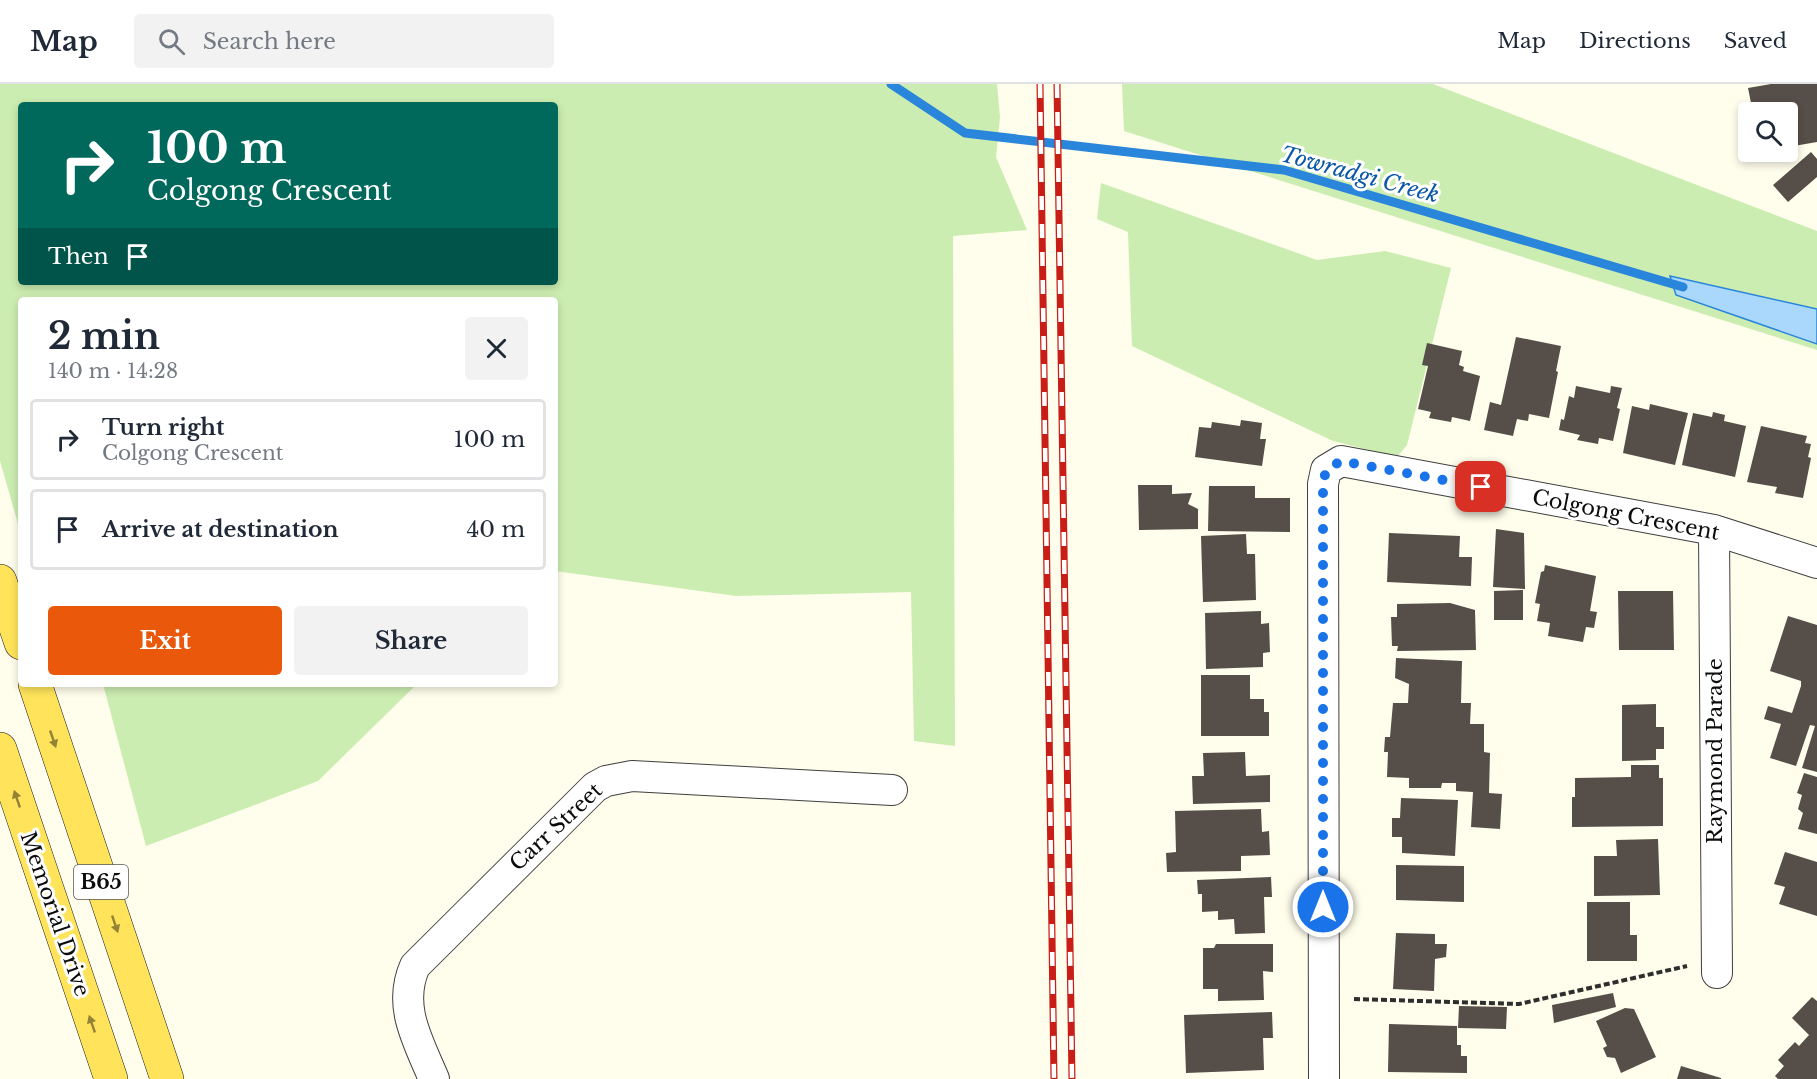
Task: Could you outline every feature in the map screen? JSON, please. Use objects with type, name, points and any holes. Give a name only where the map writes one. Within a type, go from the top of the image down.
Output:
[{"type":"main road","points":[[0,580],[18,634]]},
{"type":"main road","name":"B65","points":[[36,687],[167,1079]]},
{"type":"main road","name":"Memorial Drive","points":[[0,749],[111,1079]]},
{"type":"street","name":"Colgong Crescent","points":[[1324,1079],[1323,484],[1326,470],[1341,461],[1714,530],[1817,563]]},
{"type":"street","name":"Raymond Parade","points":[[1714,530],[1716,965]]},
{"type":"street","name":"Carr Street","points":[[434,1079],[416,1038],[407,1007],[408,980],[415,966],[595,787],[606,781],[632,776],[892,790]]},
{"type":"path","points":[[1323,1001],[1352,999],[1519,1004],[1677,969],[1716,965]]},
{"type":"green space","points":[[0,84],[997,84],[1000,117],[996,157],[1027,230],[953,236],[955,746],[914,741],[911,592],[736,596],[558,571],[558,297],[18,297],[18,524],[0,461]]},
{"type":"green space","points":[[1122,84],[1433,84],[1817,231],[1817,350],[1124,131]]},
{"type":"green space","points":[[1101,183],[1317,260],[1385,251],[1451,268],[1407,445],[1397,457],[1333,441],[1132,346],[1128,232],[1097,219]]},
{"type":"green space","points":[[104,687],[414,687],[318,781],[146,846]]},
{"type":"water","points":[[1670,276],[1817,309],[1817,344],[1676,295]]},
{"type":"building","points":[[1771,84],[1817,84],[1817,142],[1798,145],[1798,102],[1751,102],[1748,88]]},
{"type":"building","points":[[1811,152],[1817,159],[1817,177],[1788,202],[1773,185]]},
{"type":"building","points":[[1516,337],[1561,346],[1549,418],[1529,414],[1528,421],[1517,419],[1513,436],[1484,430],[1490,402],[1501,405]]},
{"type":"building","points":[[1427,343],[1462,351],[1459,365],[1464,367],[1463,371],[1480,376],[1470,421],[1452,417],[1451,422],[1429,418],[1431,412],[1418,409],[1428,366],[1422,365]]},
{"type":"building","points":[[1576,386],[1610,393],[1611,386],[1622,388],[1613,441],[1599,438],[1598,444],[1577,440],[1580,435],[1559,430],[1561,419],[1564,420],[1569,396],[1574,398]]},
{"type":"building","points":[[1650,404],[1688,413],[1675,465],[1623,453],[1632,406],[1649,410]]},
{"type":"building","points":[[1713,412],[1725,415],[1724,421],[1746,426],[1735,477],[1682,465],[1693,413],[1712,417]]},
{"type":"building","points":[[1241,420],[1262,423],[1260,439],[1266,439],[1262,466],[1195,457],[1199,427],[1211,428],[1212,422],[1240,426]]},
{"type":"building","points":[[1761,426],[1807,436],[1805,443],[1811,444],[1808,457],[1811,458],[1803,498],[1775,493],[1777,487],[1747,482]]},
{"type":"building","points":[[1138,485],[1172,485],[1172,494],[1192,493],[1188,504],[1198,509],[1198,529],[1139,530]]},
{"type":"building","points":[[1209,486],[1255,486],[1255,498],[1290,498],[1290,532],[1208,531]]},
{"type":"building","points":[[1496,529],[1524,533],[1525,589],[1493,587]]},
{"type":"building","points":[[1389,533],[1460,536],[1459,557],[1472,557],[1471,586],[1387,582]]},
{"type":"building","points":[[1246,534],[1247,554],[1255,554],[1256,600],[1203,602],[1201,536]]},
{"type":"building","points":[[1545,565],[1596,576],[1590,611],[1597,612],[1594,628],[1586,627],[1583,642],[1548,636],[1550,623],[1537,621],[1540,604],[1535,603],[1541,572],[1544,571]]},
{"type":"building","points":[[1523,590],[1523,620],[1494,620],[1494,591]]},
{"type":"building","points":[[1618,591],[1673,591],[1674,650],[1619,650]]},
{"type":"building","points":[[1450,603],[1475,610],[1476,650],[1397,651],[1398,646],[1392,646],[1391,617],[1397,617],[1397,604]]},
{"type":"building","points":[[1261,611],[1261,624],[1269,623],[1270,652],[1263,653],[1263,667],[1206,669],[1205,613]]},
{"type":"building","points":[[1788,616],[1817,625],[1817,772],[1802,768],[1815,726],[1810,725],[1796,766],[1770,758],[1781,724],[1764,719],[1768,706],[1792,713],[1801,686],[1801,681],[1770,671]]},
{"type":"building","points":[[1396,658],[1462,661],[1461,703],[1471,703],[1470,724],[1484,724],[1484,752],[1490,753],[1489,793],[1502,794],[1500,829],[1471,827],[1473,792],[1456,791],[1456,783],[1442,783],[1441,788],[1409,788],[1409,778],[1387,777],[1388,752],[1384,752],[1385,737],[1390,737],[1393,703],[1408,703],[1409,684],[1395,678]]},
{"type":"building","points":[[1201,675],[1250,675],[1250,699],[1264,699],[1264,712],[1269,712],[1269,736],[1201,736]]},
{"type":"building","points":[[1656,704],[1656,727],[1664,727],[1664,749],[1656,749],[1656,760],[1622,761],[1622,705]]},
{"type":"building","points":[[1245,752],[1246,776],[1270,775],[1270,802],[1193,804],[1192,776],[1204,776],[1203,753]]},
{"type":"building","points":[[1631,765],[1659,765],[1659,778],[1663,778],[1663,826],[1572,827],[1572,797],[1575,797],[1575,778],[1631,777]]},
{"type":"building","points":[[1804,773],[1817,777],[1817,834],[1798,829],[1803,813],[1798,809],[1802,795],[1797,793]]},
{"type":"building","points":[[1401,798],[1458,800],[1455,856],[1402,853],[1402,837],[1392,837],[1392,818],[1400,818]]},
{"type":"building","points":[[1261,809],[1262,832],[1269,831],[1270,855],[1241,856],[1241,871],[1167,872],[1166,853],[1176,852],[1175,811]]},
{"type":"building","points":[[1658,839],[1660,895],[1594,896],[1594,856],[1617,856],[1616,840]]},
{"type":"building","points":[[1785,852],[1817,862],[1817,916],[1779,904],[1785,887],[1774,884]]},
{"type":"building","points":[[1396,865],[1464,866],[1464,902],[1396,900]]},
{"type":"building","points":[[1271,877],[1272,897],[1264,897],[1265,933],[1235,934],[1234,919],[1218,920],[1218,911],[1202,912],[1202,894],[1198,894],[1197,880]]},
{"type":"building","points":[[1587,902],[1630,902],[1630,935],[1637,935],[1637,961],[1587,961]]},
{"type":"building","points":[[1396,933],[1435,934],[1435,944],[1447,944],[1446,957],[1435,959],[1434,991],[1393,989]]},
{"type":"building","points":[[1216,944],[1273,944],[1273,972],[1263,971],[1264,1000],[1218,1001],[1218,989],[1203,989],[1203,948],[1214,948]]},
{"type":"building","points":[[1613,993],[1616,1007],[1554,1023],[1552,1005]]},
{"type":"building","points":[[1812,997],[1817,1001],[1817,1079],[1778,1079],[1775,1076],[1784,1066],[1778,1060],[1795,1042],[1799,1046],[1809,1035],[1792,1018]]},
{"type":"building","points":[[1459,1006],[1507,1007],[1506,1029],[1458,1028]]},
{"type":"building","points":[[1625,1008],[1634,1009],[1656,1057],[1621,1073],[1615,1058],[1607,1057],[1603,1048],[1607,1046],[1596,1021]]},
{"type":"building","points":[[1272,1012],[1273,1038],[1263,1038],[1264,1070],[1186,1073],[1184,1015]]},
{"type":"building","points":[[1389,1024],[1457,1026],[1457,1045],[1461,1045],[1461,1056],[1467,1056],[1467,1073],[1388,1072]]},
{"type":"building","points":[[1681,1066],[1721,1078],[1721,1079],[1677,1079]]},
{"type":"waterway","name":"Towradgi Creek","points":[[891,84],[965,133],[1284,170],[1683,287]]},
{"type":"railway","points":[[1040,84],[1054,1079]]},
{"type":"railway","points":[[1057,84],[1072,1079]]},
{"type":"route","points":[[1323,907],[1323,484],[1326,470],[1341,461],[1481,487]]}]
